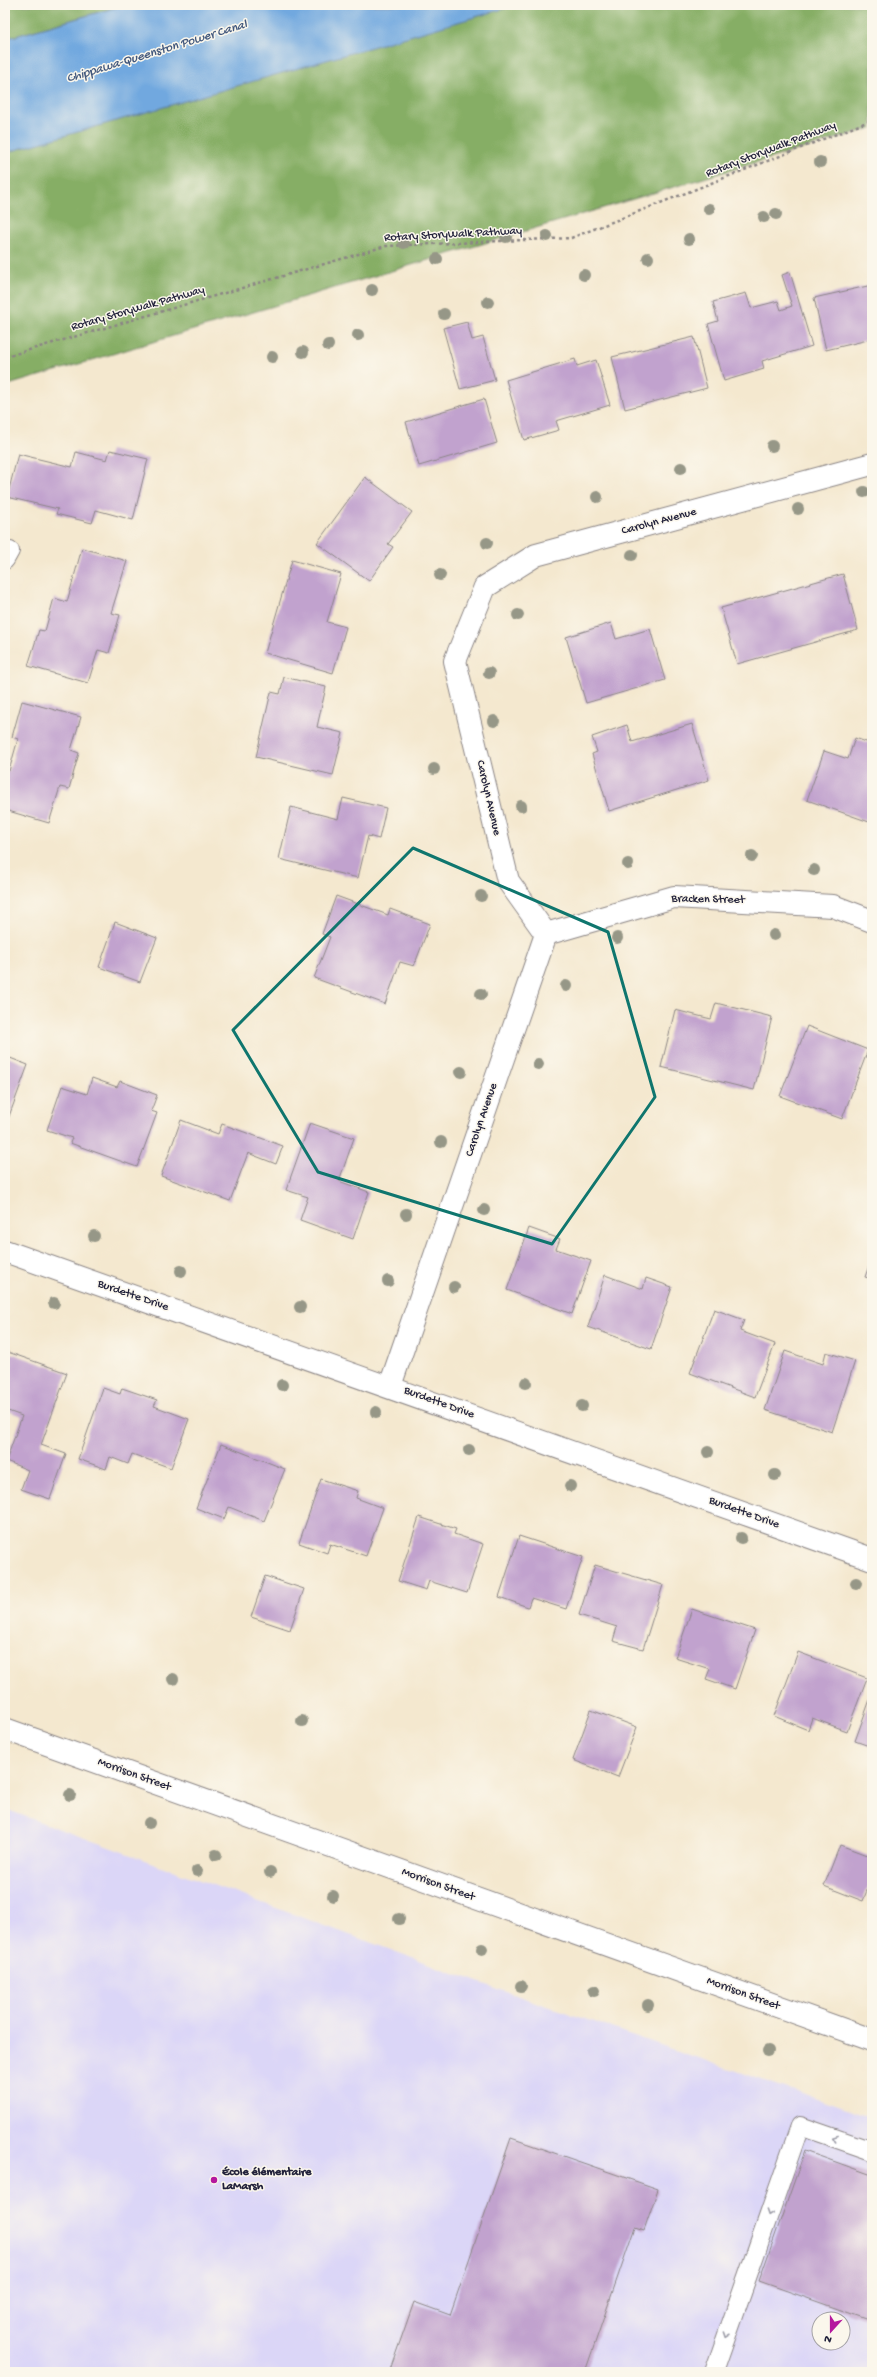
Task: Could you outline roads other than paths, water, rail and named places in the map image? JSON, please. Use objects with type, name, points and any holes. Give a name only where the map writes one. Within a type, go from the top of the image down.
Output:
[{"type":"street","name":"Carolyn Avenue","points":[[390,1386],[546,934],[508,881],[455,661],[485,586],[536,555],[872,464]]},
{"type":"street","name":"Bracken Street","points":[[546,934],[674,897],[833,906],[872,921]]},
{"type":"street","name":"Burdette Drive","points":[[5,1251],[390,1386],[872,1559]]},
{"type":"street","name":"Morrison Street","points":[[5,1729],[872,2040]]},
{"type":"lane","points":[[714,2372],[800,2126],[872,2151]]},
{"type":"water","name":"Chippawa-Queenston Power Canal","points":[[124,5],[517,5],[5,153],[5,39]]},
{"type":"place","name":"École élémentaire LaMarsh","points":[[214,2180]]}]
